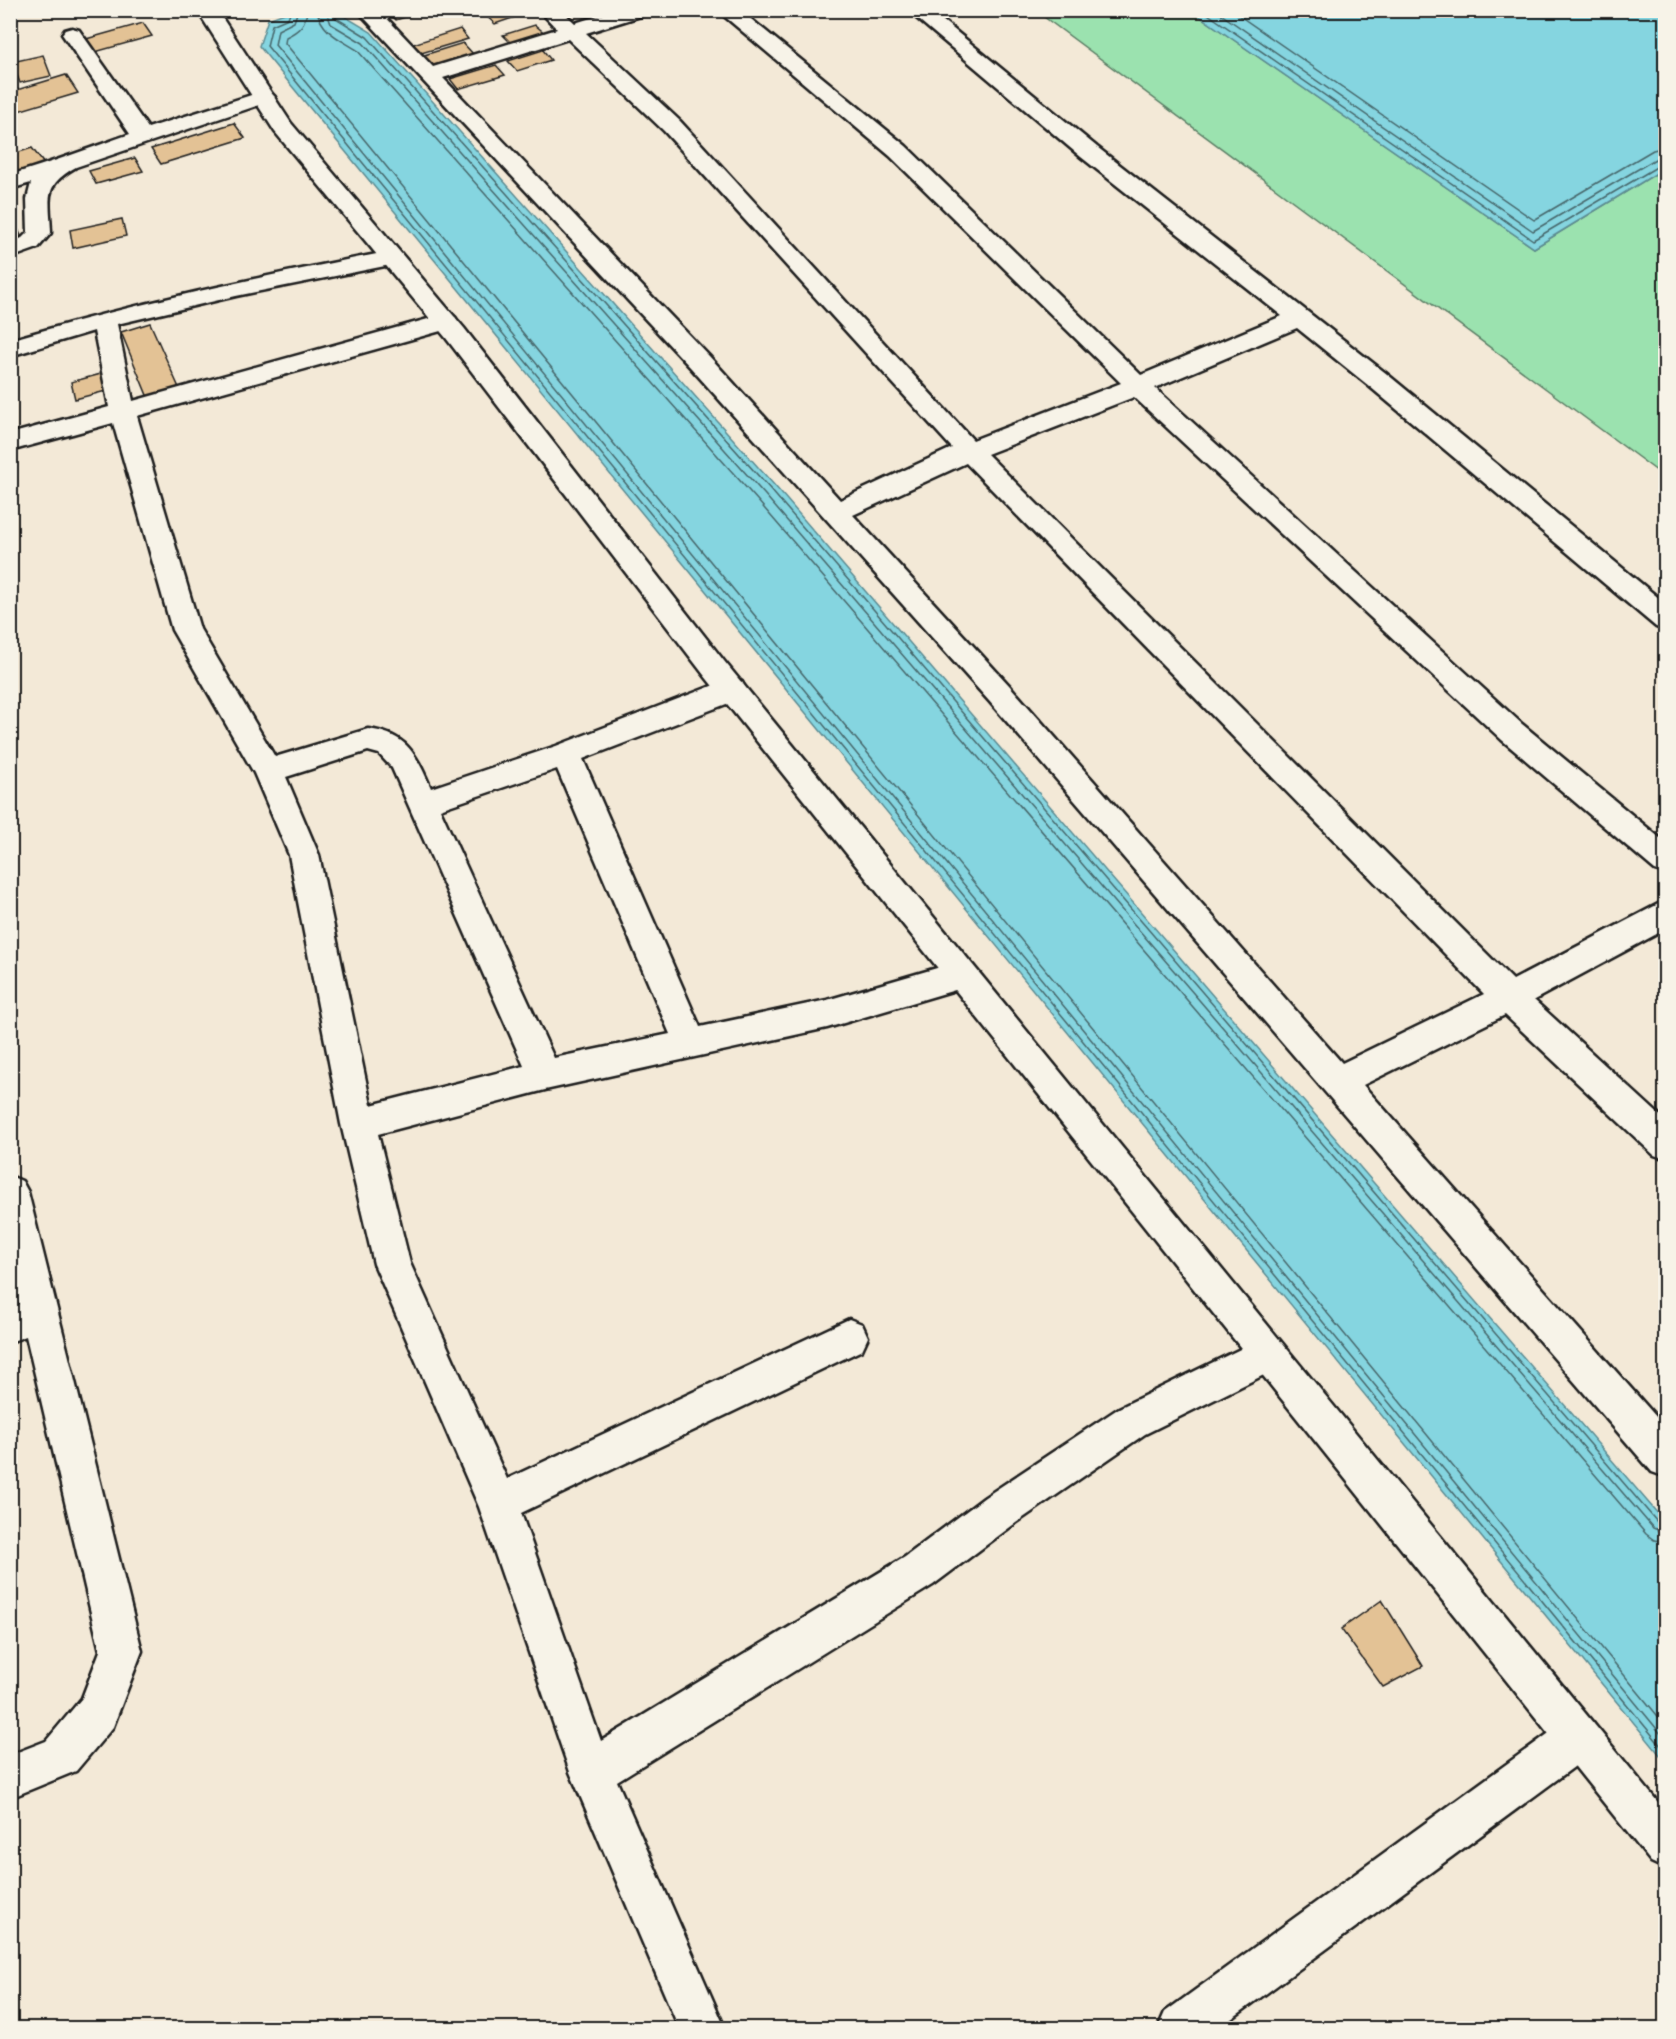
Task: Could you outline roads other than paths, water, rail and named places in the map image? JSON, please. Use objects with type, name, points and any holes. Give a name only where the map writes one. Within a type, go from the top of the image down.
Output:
[{"type":"street","points":[[207,10],[283,127],[446,322],[732,690],[1665,1847]]},
{"type":"street","points":[[367,10],[700,362],[999,693],[1665,1458]]},
{"type":"street","points":[[549,10],[672,126],[969,451],[1509,998],[1665,1144]]},
{"type":"street","points":[[429,75],[640,10]]},
{"type":"street","points":[[727,10],[897,151],[1138,386],[1512,732],[1665,861]]},
{"type":"street","points":[[917,10],[1089,152],[1378,380],[1665,620]]},
{"type":"street","points":[[72,34],[143,137]]},
{"type":"street","points":[[10,182],[264,97]]},
{"type":"street","points":[[10,251],[30,243],[40,233],[39,188],[42,179],[51,170]]},
{"type":"street","points":[[10,348],[104,320],[236,289],[393,258]]},
{"type":"street","points":[[836,512],[969,451],[1138,386],[1299,318]]},
{"type":"street","points":[[104,320],[123,412],[186,630],[268,771],[304,855],[358,1124],[392,1264],[498,1504],[591,1772],[702,2028]]},
{"type":"street","points":[[10,443],[446,322]]},
{"type":"street","points":[[423,803],[566,754],[732,690]]},
{"type":"street","points":[[268,771],[368,740],[384,742],[404,762],[545,1075]]},
{"type":"street","points":[[566,754],[691,1044]]},
{"type":"street","points":[[1338,1081],[1509,998],[1665,914]]},
{"type":"street","points":[[358,1124],[545,1075],[826,1014],[962,975]]},
{"type":"street","points":[[10,1192],[25,1319],[121,1652],[98,1712],[61,1756],[10,1777]]},
{"type":"street","points":[[498,1504],[849,1337]]},
{"type":"street","points":[[591,1772],[920,1571],[1032,1488],[1132,1421],[1267,1354]]},
{"type":"street","points":[[1181,2028],[1578,1738]]},
{"type":"water","points":[[290,11],[336,11],[371,32],[775,486],[1665,1522],[1665,1761],[259,46],[268,19]]},
{"type":"water","points":[[1192,11],[1665,11],[1665,168],[1534,248]]}]
